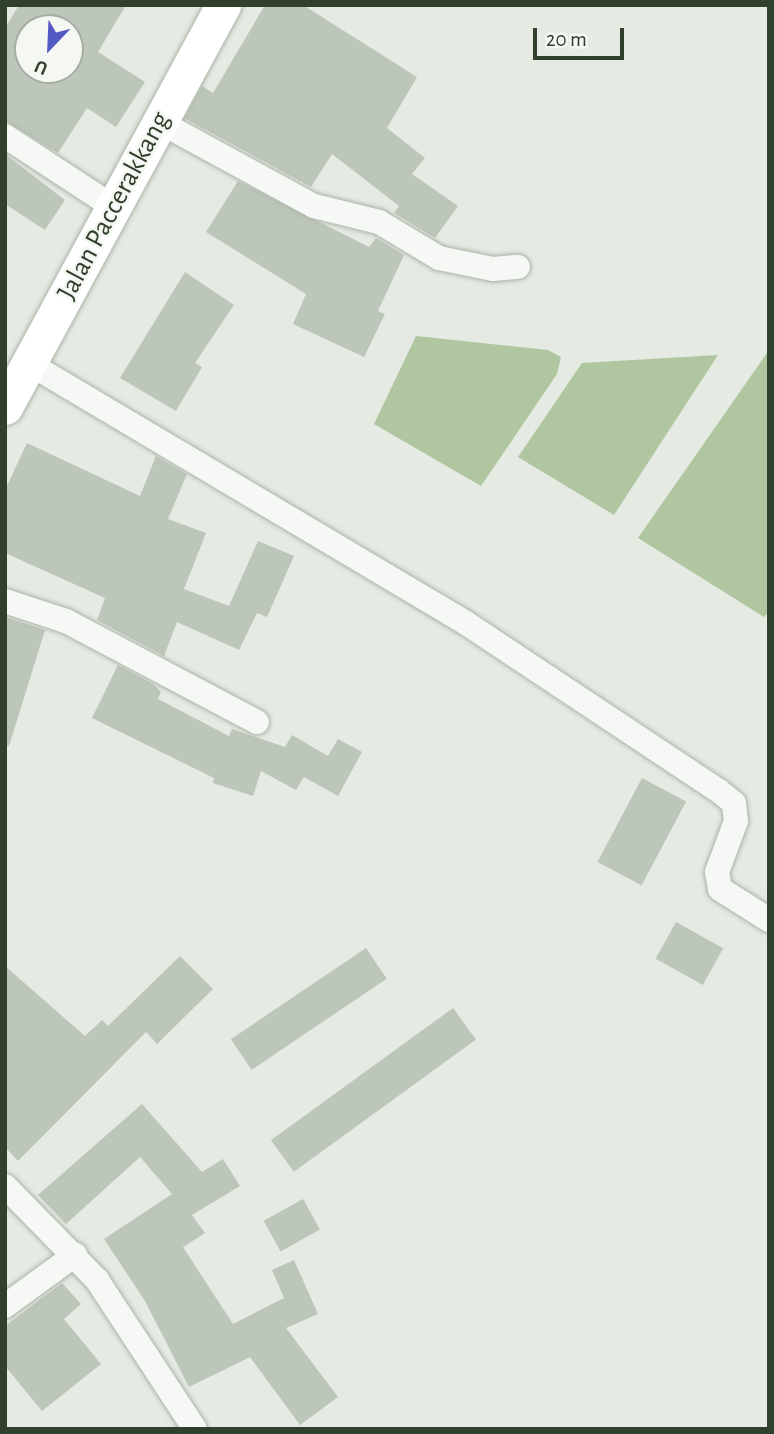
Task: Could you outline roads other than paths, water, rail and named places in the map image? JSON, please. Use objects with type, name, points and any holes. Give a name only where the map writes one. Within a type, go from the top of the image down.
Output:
[{"type":"main road","name":"Jalan Paccerakkang","points":[[5,407],[223,5]]},
{"type":"street","points":[[158,121],[314,206],[379,222],[439,258],[493,270],[518,267]]},
{"type":"street","points":[[5,136],[112,206]]},
{"type":"street","points":[[30,364],[466,623],[719,791],[734,803],[736,821],[717,872],[720,889],[769,920]]},
{"type":"street","points":[[5,601],[66,621],[257,722]]},
{"type":"street","points":[[5,1186],[75,1255],[117,1306],[195,1429]]},
{"type":"street","points":[[5,1306],[75,1255]]}]
